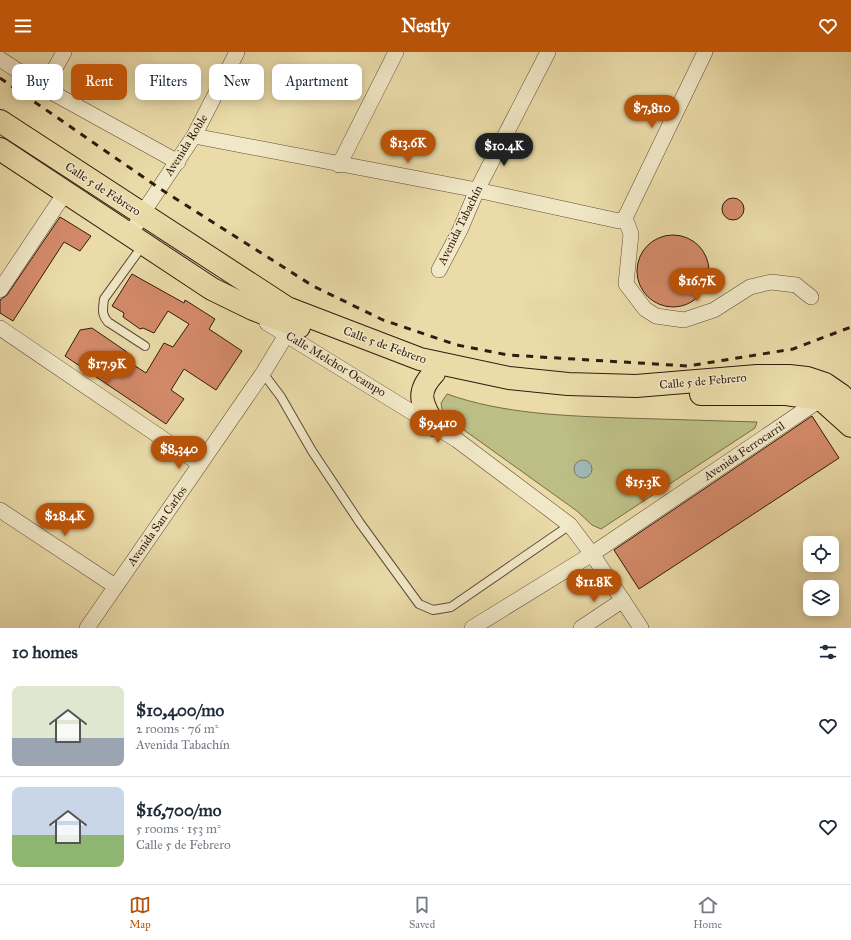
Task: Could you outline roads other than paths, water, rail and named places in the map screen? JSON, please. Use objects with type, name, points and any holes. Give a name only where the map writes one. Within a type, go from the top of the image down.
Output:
[{"type":"main road","name":"Calle 5 de Febrero","points":[[0,121],[287,308],[420,359],[509,378],[568,384],[636,386],[757,376],[807,378],[823,392]]},
{"type":"main road","name":"Calle 5 de Febrero","points":[[0,149],[212,289],[289,329],[434,373],[523,391],[637,398],[714,394],[786,394],[823,392]]},
{"type":"main road","points":[[434,373],[424,386],[421,398],[424,408],[434,425]]},
{"type":"main road","points":[[823,392],[841,395],[851,405]]},
{"type":"main road","points":[[823,392],[851,426]]},
{"type":"street","points":[[57,64],[64,52]]},
{"type":"street","name":"Avenida Roble","points":[[137,240],[142,214],[194,136],[237,52]]},
{"type":"street","points":[[339,164],[396,52]]},
{"type":"street","name":"Avenida Tabachín","points":[[439,270],[460,230],[477,190],[548,52]]},
{"type":"street","points":[[194,136],[477,190],[619,221],[625,218],[705,52]]},
{"type":"street","points":[[0,58],[12,66]]},
{"type":"street","points":[[63,98],[178,162]]},
{"type":"street","points":[[0,290],[65,192]]},
{"type":"street","points":[[625,218],[631,234],[626,284],[644,309],[656,316],[684,320],[714,310],[750,287],[771,282],[796,285],[811,297]]},
{"type":"street","points":[[0,328],[200,464]]},
{"type":"street","name":"Avenida San Carlos","points":[[86,628],[263,373],[289,329]]},
{"type":"street","name":"Calle Melchor Ocampo","points":[[289,329],[327,361],[384,393],[434,425],[502,473],[570,525],[592,554],[641,628]]},
{"type":"street","name":"Avenida Ferrocarril","points":[[472,628],[592,554],[823,392]]},
{"type":"street","points":[[0,510],[115,586]]},
{"type":"street","points":[[581,628],[623,600]]},
{"type":"lane","points":[[137,240],[104,299],[102,310],[103,317],[108,322],[145,346]]},
{"type":"lane","points":[[263,373],[281,397],[312,451],[360,523],[404,585],[419,604],[426,608],[440,610],[451,607],[570,525]]},
{"type":"water","points":[[583,460],[589,463],[592,469],[589,475],[583,478],[577,475],[574,469],[577,463]]},
{"type":"railway","points":[[0,78],[159,188],[313,286],[383,320],[457,345],[508,355],[688,366],[793,349],[851,327]]}]
